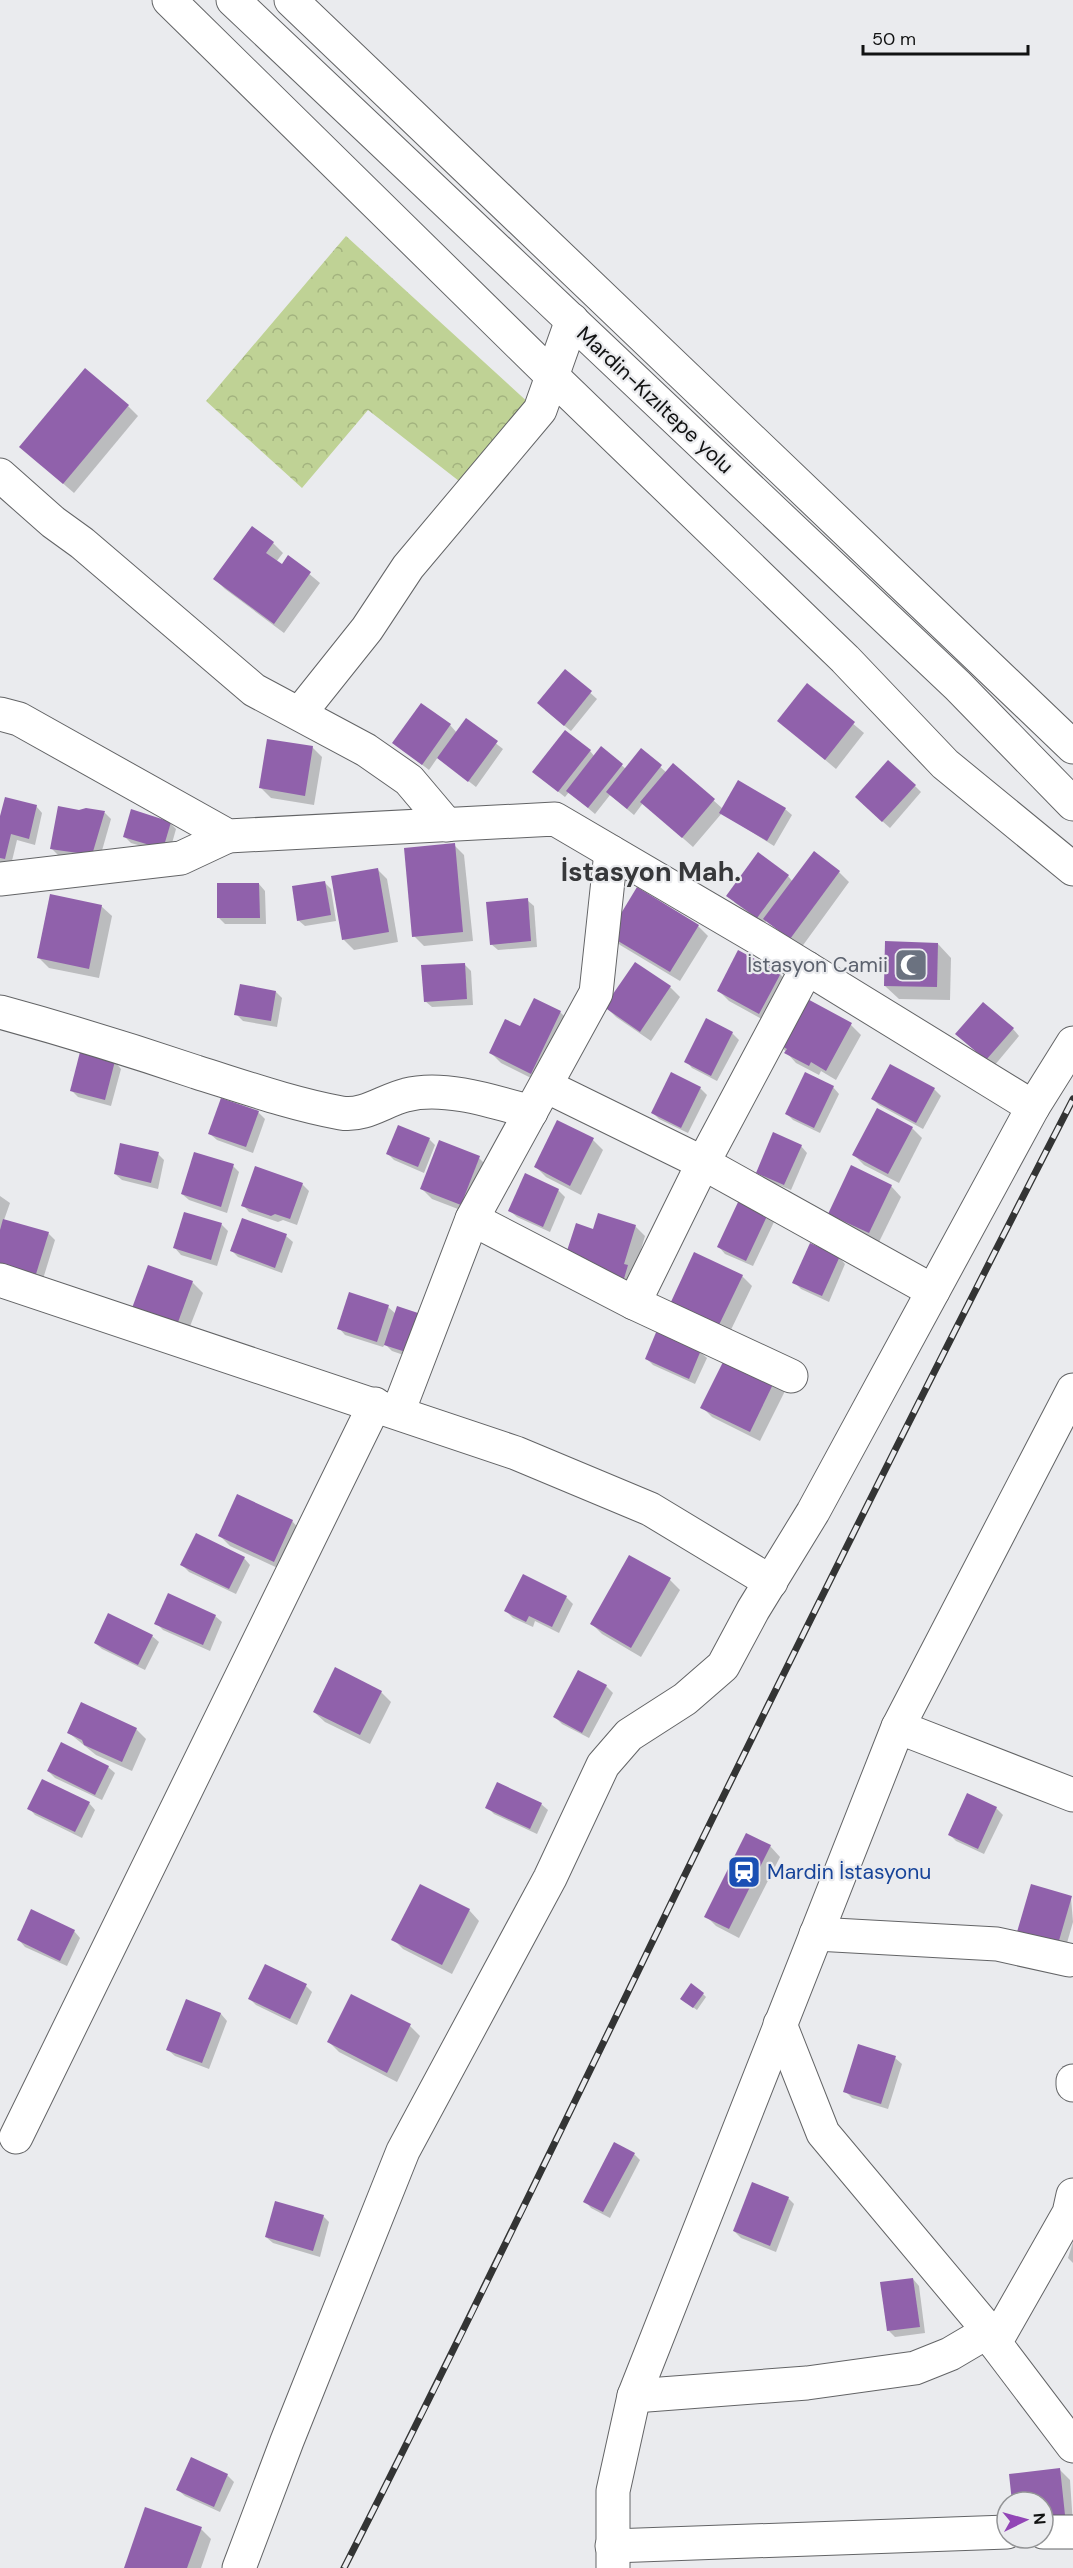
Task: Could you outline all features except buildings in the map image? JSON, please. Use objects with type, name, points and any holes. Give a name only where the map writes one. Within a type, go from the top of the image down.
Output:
[{"type":"main road","points":[[169,0],[552,376],[845,659],[945,764],[1073,869]]},
{"type":"main road","name":"Mardin-Kızıltepe yolu","points":[[233,0],[958,686],[1073,804]]},
{"type":"main road","name":"Mardin-Kızıltepe yolu","points":[[291,0],[1073,747]]},
{"type":"main road","points":[[300,714],[367,629],[408,567],[540,410],[572,320]]},
{"type":"main road","points":[[0,474],[53,522],[82,543],[254,690],[366,750],[409,780],[447,825]]},
{"type":"main road","points":[[0,714],[19,718],[228,836]]},
{"type":"main road","points":[[0,879],[181,858],[228,836],[555,819],[807,968],[1033,1107]]},
{"type":"main road","points":[[16,2137],[386,1408],[472,1219],[596,993],[611,852]]},
{"type":"main road","points":[[634,1303],[703,1163],[807,968]]},
{"type":"main road","points":[[0,1012],[71,1031],[279,1098],[344,1113],[379,1106],[406,1094],[442,1093],[489,1101],[539,1099],[703,1163],[933,1291]]},
{"type":"main road","points":[[239,2568],[287,2441],[403,2151],[550,1878],[603,1765],[629,1735],[685,1699],[723,1666],[813,1512],[1033,1107],[1073,1043]]},
{"type":"main road","points":[[472,1219],[634,1303],[791,1376]]},
{"type":"main road","points":[[0,1280],[516,1453],[650,1509],[771,1582]]},
{"type":"main road","points":[[995,2533],[612,2557],[613,2491],[634,2396],[898,1727],[1073,1390]]},
{"type":"main road","points":[[898,1727],[1073,1795]]},
{"type":"main road","points":[[816,1934],[997,1944],[1072,1961]]},
{"type":"main road","points":[[780,2024],[823,2133],[992,2337],[1073,2446]]},
{"type":"main road","points":[[634,2396],[807,2383],[915,2368],[992,2337],[1069,2212],[1073,2195]]},
{"type":"main road","points":[[1055,2532],[1073,2532]]},
{"type":"green space","points":[[346,236],[531,405],[459,481],[368,410],[302,488],[206,401]]},
{"type":"railway","points":[[344,2568],[478,2300],[836,1568],[1073,1099]]},
{"type":"place","name":"İstasyon Camii","points":[[911,965]]},
{"type":"place","name":"Mardin İstasyonu","points":[[744,1872]]},
{"type":"district","name":"İstasyon Mah.","points":[[651,871]]}]
